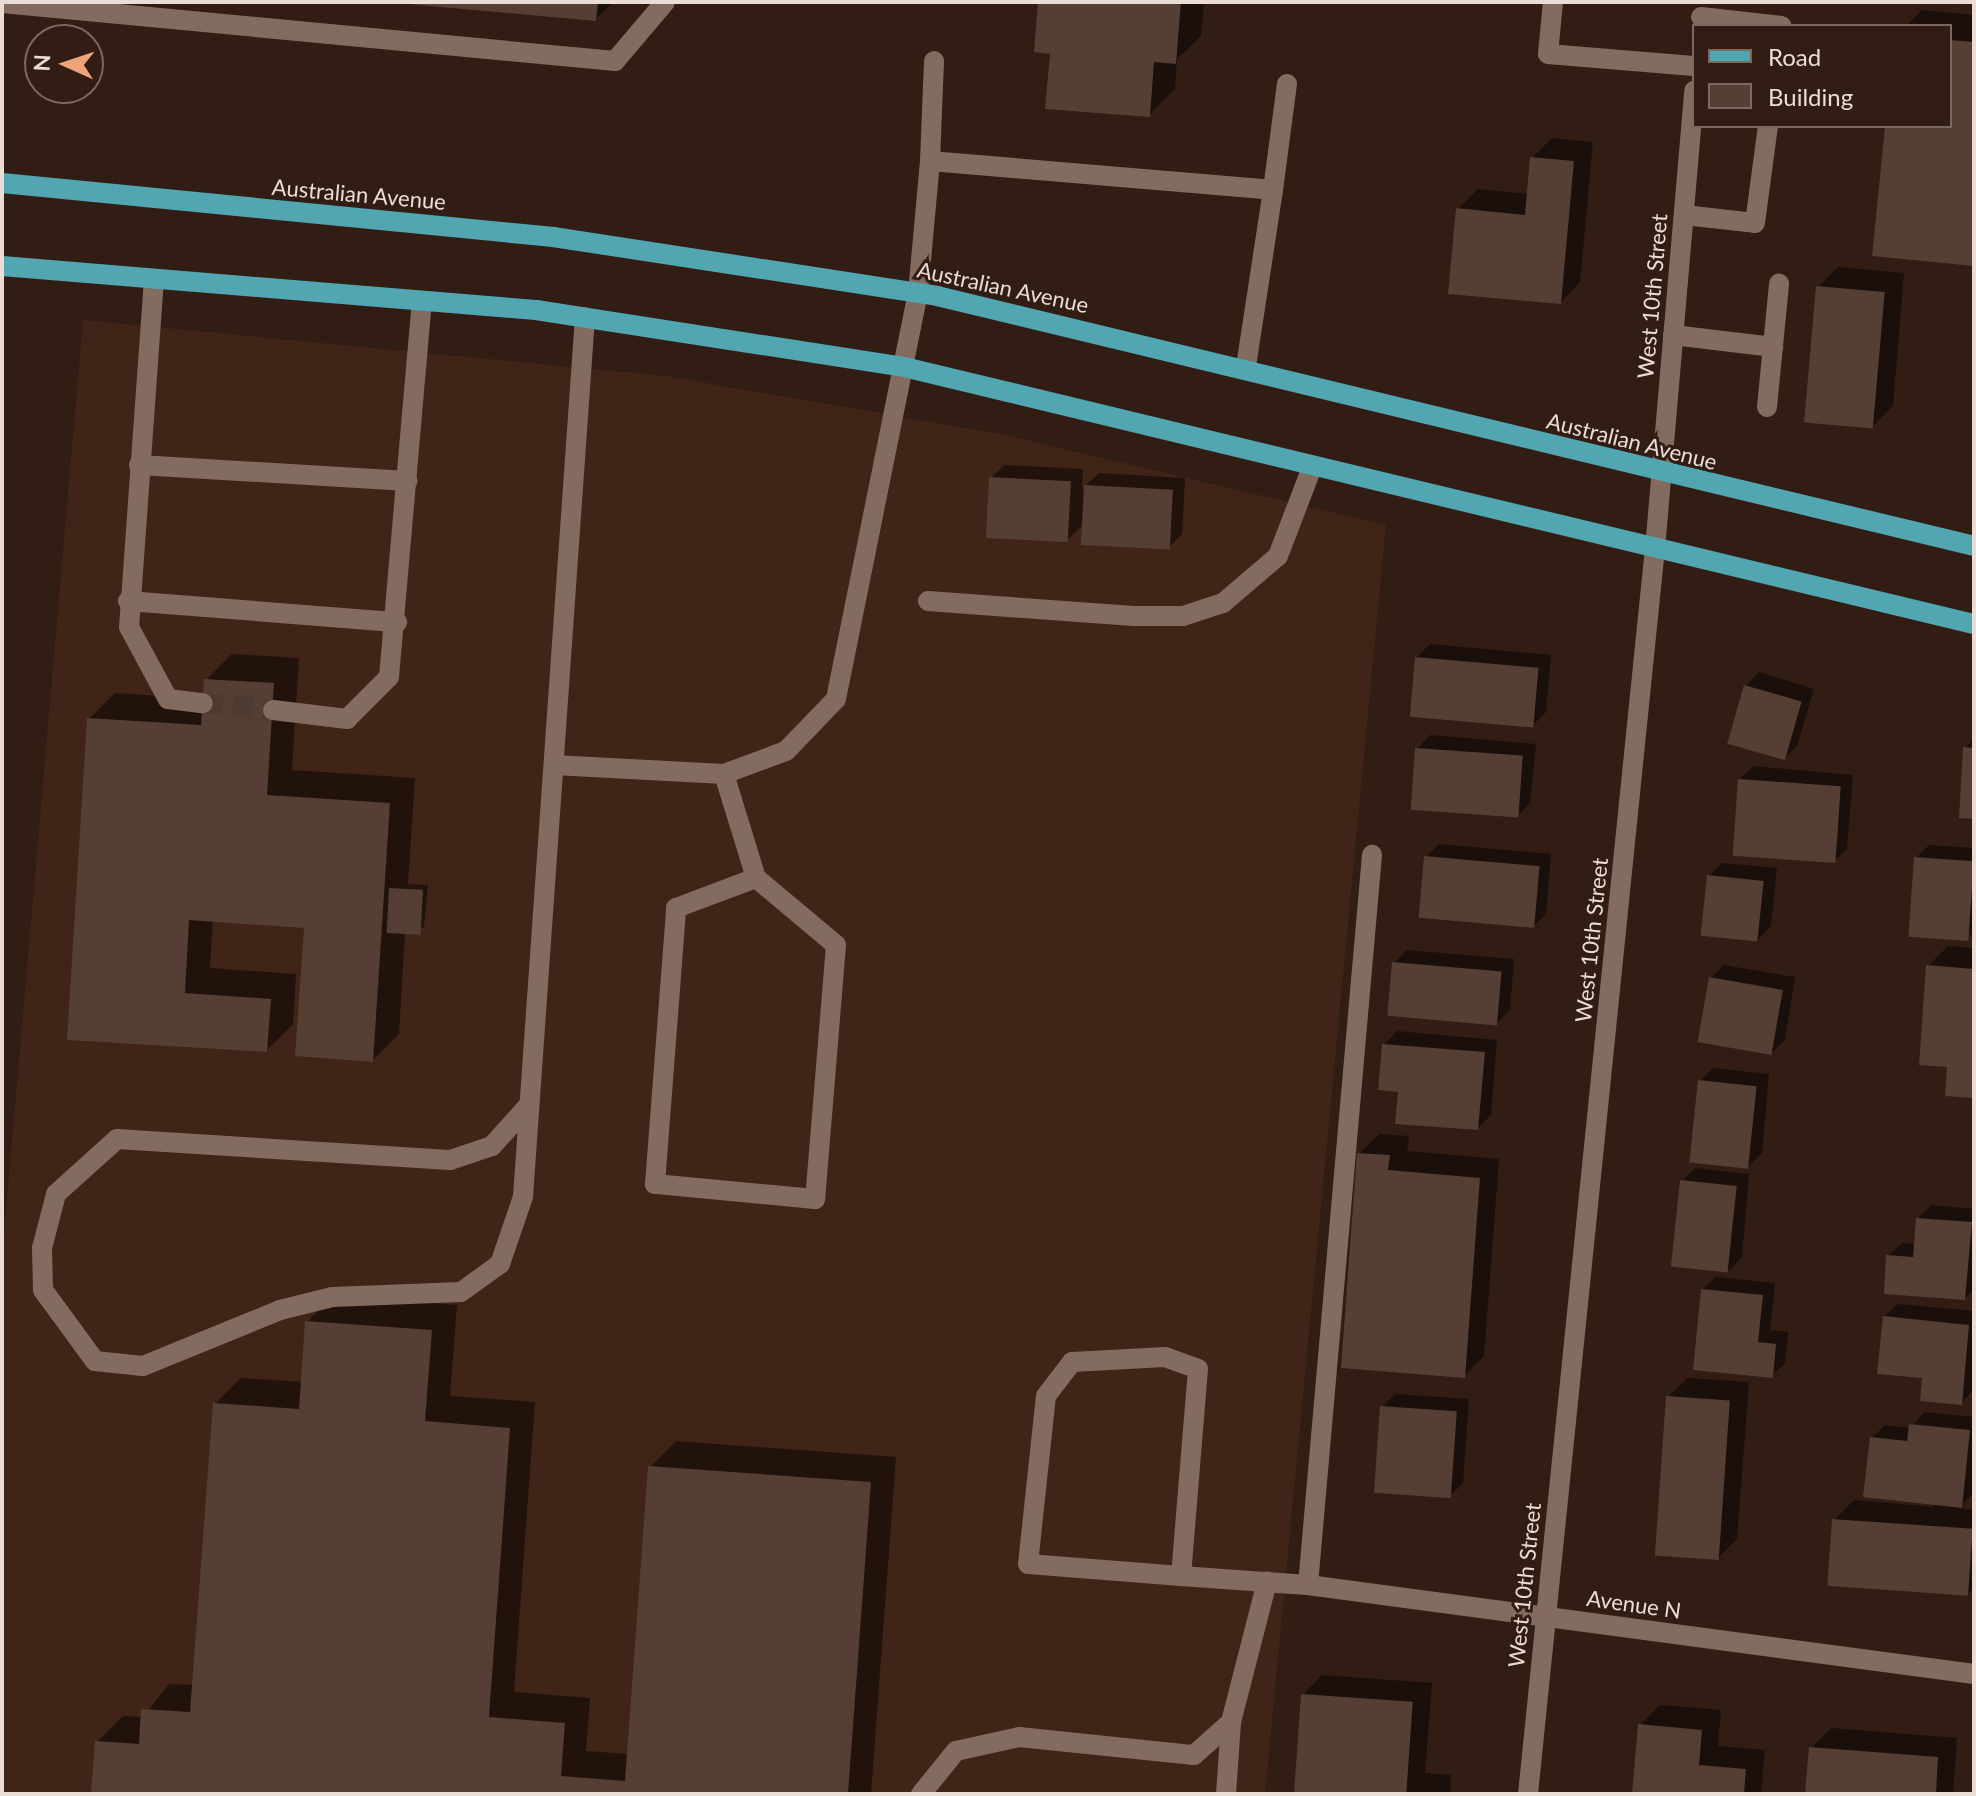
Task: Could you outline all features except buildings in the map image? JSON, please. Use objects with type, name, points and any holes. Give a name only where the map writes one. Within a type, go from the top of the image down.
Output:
[{"type":"main road","name":"Australian Avenue","points":[[2,183],[553,237],[918,293],[1246,367],[1661,473],[1974,546]]},
{"type":"main road","points":[[2,266],[585,317],[904,367],[1974,624]]},
{"type":"street","points":[[2,3],[615,61],[665,2]]},
{"type":"street","points":[[1553,2],[1548,54],[1692,66]]},
{"type":"street","points":[[1701,15],[1766,24]]},
{"type":"street","points":[[554,765],[724,774],[786,751],[836,699],[918,293],[930,161],[934,61]]},
{"type":"street","points":[[1246,367],[1287,84]]},
{"type":"street","name":"West 10th Street","points":[[1528,1794],[1655,549],[1692,116]]},
{"type":"street","points":[[1684,215],[1755,223],[1768,128]]},
{"type":"street","points":[[930,161],[1273,190]]},
{"type":"street","points":[[154,279],[128,601],[129,627],[168,699],[203,703]]},
{"type":"street","points":[[1767,407],[1779,284]]},
{"type":"street","points":[[273,710],[347,719],[389,677],[397,622],[422,301]]},
{"type":"street","points":[[529,1105],[492,1146],[450,1160],[117,1139],[56,1194],[42,1248],[43,1290],[95,1361],[143,1366],[332,1297],[461,1292],[500,1264],[523,1197],[585,317]]},
{"type":"street","points":[[1673,335],[1773,347]]},
{"type":"street","points":[[139,465],[408,481]]},
{"type":"street","points":[[928,601],[1133,616],[1183,616],[1223,603],[1278,556],[1313,465]]},
{"type":"street","points":[[128,601],[397,622]]},
{"type":"street","points":[[724,774],[756,878],[836,945],[815,1199],[655,1184],[676,908],[756,878]]},
{"type":"street","points":[[1226,1794],[1231,1722],[1288,1583],[1372,855]]},
{"type":"street","name":"Avenue N","points":[[1181,1576],[1198,1369],[1165,1357],[1072,1362],[1046,1396],[1028,1564],[1181,1576],[1288,1583],[1974,1674]]},
{"type":"street","points":[[921,1794],[956,1751],[1019,1737],[1194,1755],[1231,1722]]},
{"type":"shaded area","points":[[83,320],[666,376],[1001,434],[1386,525],[1265,1794],[2,1794],[2,1257]]},
{"type":"tunnel","points":[[203,703],[273,710]]}]
